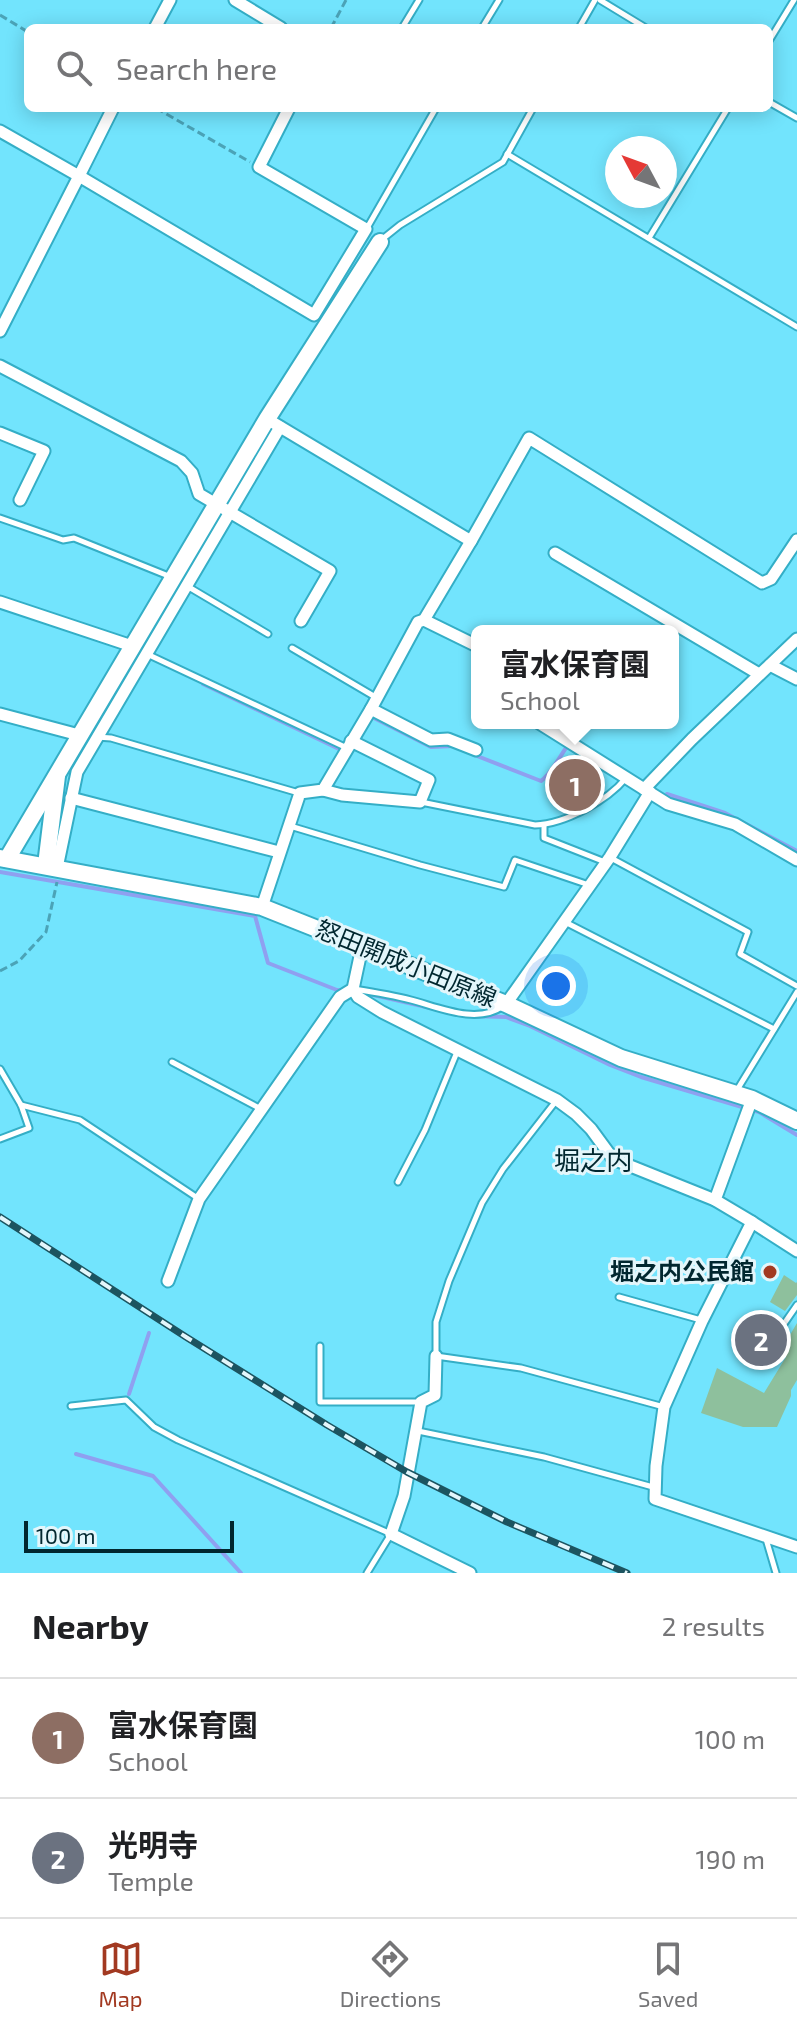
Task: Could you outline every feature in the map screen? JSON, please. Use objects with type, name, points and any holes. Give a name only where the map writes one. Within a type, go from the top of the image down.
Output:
[{"type":"main road","points":[[3,858],[132,646],[179,581],[380,242]]},
{"type":"main road","points":[[54,867],[58,770]]},
{"type":"main road","name":"怒田開成小田原線","points":[[3,858],[262,907],[506,1004],[621,1058],[752,1099],[797,1121]]},
{"type":"street","points":[[157,24],[170,0]]},
{"type":"street","points":[[235,0],[274,24]]},
{"type":"street","points":[[0,331],[111,112]]},
{"type":"street","points":[[0,131],[314,315],[366,229],[259,167],[287,112]]},
{"type":"street","points":[[0,366],[181,461],[192,473],[199,494],[330,571],[301,621]]},
{"type":"street","points":[[273,423],[471,541]]},
{"type":"street","points":[[0,433],[44,451],[20,500]]},
{"type":"street","points":[[323,790],[418,622],[424,620],[529,438],[762,583],[771,579],[797,540]]},
{"type":"street","points":[[555,553],[676,625]]},
{"type":"street","points":[[54,867],[77,772],[148,654],[179,581]]},
{"type":"street","points":[[0,602],[132,646]]},
{"type":"street","points":[[424,620],[471,643]]},
{"type":"street","points":[[679,627],[759,674]]},
{"type":"street","points":[[506,1004],[608,860],[647,790],[692,739],[797,639]]},
{"type":"street","points":[[770,665],[797,679]]},
{"type":"street","points":[[374,703],[431,740],[448,739],[476,750]]},
{"type":"street","points":[[0,714],[79,735]]},
{"type":"street","points":[[548,729],[668,804],[735,824],[797,860]]},
{"type":"street","points":[[262,907],[300,793],[323,790],[342,795],[420,802],[429,780],[349,744]]},
{"type":"street","points":[[71,798],[279,852]]},
{"type":"street","points":[[362,947],[353,989],[358,997],[557,1100],[591,1129],[613,1159],[715,1200],[797,1251]]},
{"type":"street","points":[[168,1281],[199,1199],[340,997],[353,989]]},
{"type":"street","points":[[715,1200],[752,1099]]},
{"type":"street","points":[[752,1222],[702,1321],[664,1407],[655,1499],[797,1547]]},
{"type":"street","points":[[436,1356],[435,1395],[421,1402],[404,1496],[391,1534],[470,1573]]},
{"type":"lane","points":[[404,24],[419,0]]},
{"type":"lane","points":[[484,24],[499,0]]},
{"type":"lane","points":[[582,24],[597,0],[639,24]]},
{"type":"lane","points":[[773,34],[794,0]]},
{"type":"lane","points":[[773,104],[797,118]]},
{"type":"lane","points":[[366,229],[434,112]]},
{"type":"lane","points":[[380,242],[400,225],[503,162],[531,112]]},
{"type":"lane","points":[[649,238],[726,112]]},
{"type":"lane","points":[[507,154],[797,327]]},
{"type":"lane","points":[[0,518],[63,540],[74,538],[179,581],[268,634]]},
{"type":"lane","points":[[132,646],[349,744]]},
{"type":"lane","points":[[292,648],[374,703]]},
{"type":"lane","points":[[79,735],[111,738],[300,793]]},
{"type":"lane","points":[[420,802],[544,825],[576,815],[619,788],[626,778]]},
{"type":"lane","points":[[544,825],[544,838],[608,860],[748,932],[740,954],[797,986]]},
{"type":"lane","points":[[289,826],[504,887],[515,860],[590,885]]},
{"type":"lane","points":[[564,922],[774,1029]]},
{"type":"lane","points":[[353,989],[475,1014],[496,1011],[506,1004]]},
{"type":"lane","points":[[735,1093],[797,992]]},
{"type":"lane","points":[[398,1182],[425,1130],[458,1050]]},
{"type":"lane","points":[[172,1062],[261,1109]]},
{"type":"lane","points":[[0,1069],[21,1105],[29,1128],[0,1139]]},
{"type":"lane","points":[[557,1100],[503,1169],[482,1203],[444,1295],[436,1322],[436,1356],[521,1368],[664,1407]]},
{"type":"lane","points":[[21,1105],[80,1120],[199,1199]]},
{"type":"lane","points":[[619,1297],[702,1321]]},
{"type":"lane","points":[[770,1344],[797,1305]]},
{"type":"lane","points":[[320,1346],[320,1402],[421,1402]]},
{"type":"lane","points":[[71,1406],[126,1400],[154,1427],[178,1440],[391,1534],[367,1573]]},
{"type":"lane","points":[[417,1431],[544,1457],[655,1488]]},
{"type":"lane","points":[[765,1536],[776,1573]]},
{"type":"path","points":[[333,24],[346,0]]},
{"type":"path","points":[[0,15],[24,30]]},
{"type":"path","points":[[163,112],[259,167]]},
{"type":"path","points":[[0,971],[19,961],[46,932],[54,867]]},
{"type":"green space","points":[[784,1275],[797,1282],[797,1295],[785,1311],[770,1302]]},
{"type":"green space","points":[[797,1323],[797,1380],[777,1427],[743,1427],[701,1413],[717,1368],[764,1393],[786,1357],[780,1352]]},
{"type":"waterway","points":[[203,684],[339,749]]},
{"type":"waterway","points":[[370,720],[372,717],[431,747],[453,746]]},
{"type":"waterway","points":[[472,754],[541,781],[568,745]]},
{"type":"waterway","points":[[667,794],[725,813],[797,851]]},
{"type":"waterway","points":[[0,872],[255,916],[268,963],[345,991]]},
{"type":"waterway","points":[[369,994],[435,1009]]},
{"type":"waterway","points":[[471,1016],[506,1017],[641,1077],[759,1112],[797,1135]]},
{"type":"waterway","points":[[129,1394],[149,1333]]},
{"type":"waterway","points":[[76,1454],[153,1476],[241,1573]]},
{"type":"railway","points":[[0,1217],[186,1337],[407,1472],[507,1522],[627,1573]]},
{"type":"place","name":"富水保育園","points":[[575,785]]},
{"type":"place","name":"堀之内公民館","points":[[770,1272]]},
{"type":"place","name":"光明寺","points":[[761,1340]]},
{"type":"district","name":"堀之内","points":[[593,1161]]}]
